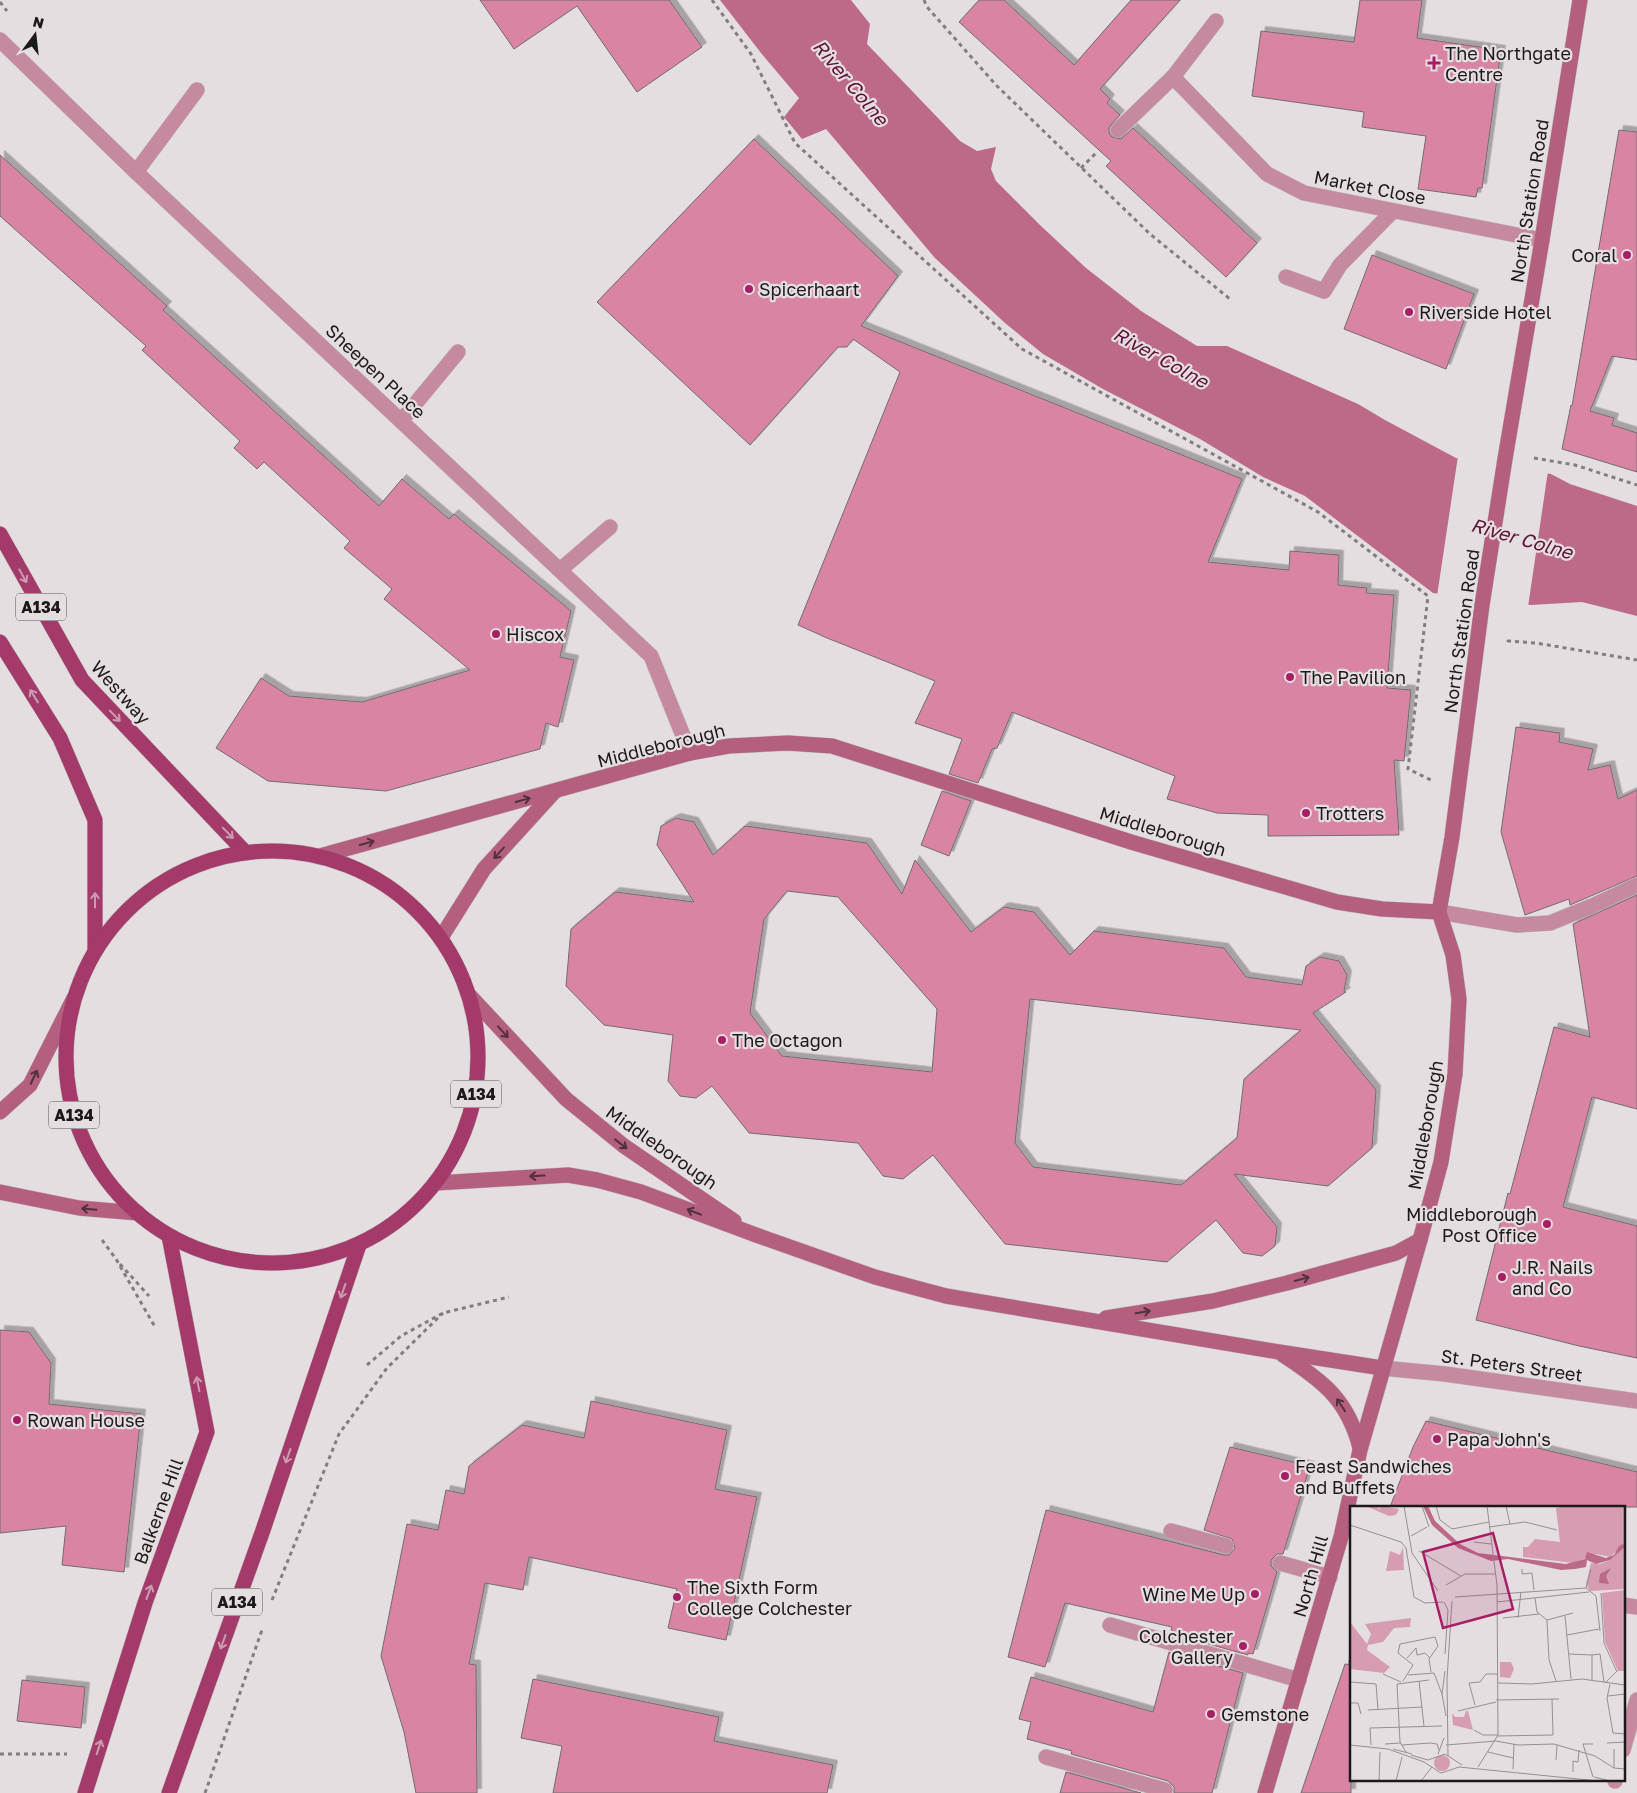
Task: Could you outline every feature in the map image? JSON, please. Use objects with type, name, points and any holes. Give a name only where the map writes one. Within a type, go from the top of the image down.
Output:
[{"type":"main road","name":"Westway","points":[[0,534],[82,680],[245,852]]},
{"type":"main road","name":"A134","points":[[0,642],[60,738],[94,820],[95,949]]},
{"type":"main road","name":"A134","points":[[245,852],[320,856],[358,869],[386,884],[442,936],[470,996],[480,1058],[476,1097],[460,1144],[436,1183],[390,1227],[359,1245],[300,1262],[260,1264],[214,1255],[170,1236],[138,1214],[88,1152],[71,1108],[65,1064],[66,1037],[74,998],[95,949],[125,911],[163,881],[194,865],[245,852]]},
{"type":"main road","name":"Balkerne Hill","points":[[84,1793],[145,1603],[207,1432],[170,1236]]},
{"type":"main road","name":"A134","points":[[169,1793],[263,1530],[359,1245]]},
{"type":"street","name":"North Station Road","points":[[1439,912],[1452,837],[1482,605],[1580,0]]},
{"type":"street","points":[[1118,130],[1173,77],[1216,21]]},
{"type":"street","name":"Sheepen Place","points":[[0,40],[136,172],[651,656],[690,753]]},
{"type":"street","name":"Market Close","points":[[1173,77],[1267,174],[1304,193],[1542,240]]},
{"type":"street","points":[[136,172],[197,90]]},
{"type":"street","points":[[1286,277],[1324,291],[1340,265],[1394,211]]},
{"type":"street","points":[[401,421],[458,352]]},
{"type":"street","points":[[560,570],[610,528]]},
{"type":"street","name":"Middleborough","points":[[320,856],[690,753],[729,746],[788,743],[832,746],[1131,842],[1338,902],[1382,908],[1439,912],[1453,955],[1459,999],[1455,1074],[1440,1162],[1420,1240],[1382,1368],[946,1296],[874,1277],[641,1192],[597,1180],[568,1175],[436,1183]]},
{"type":"street","points":[[442,936],[484,870],[555,791]]},
{"type":"street","points":[[1439,912],[1517,925],[1550,922],[1592,906],[1637,885]]},
{"type":"street","name":"Middleborough","points":[[470,996],[566,1100],[624,1146],[756,1235]]},
{"type":"street","points":[[0,1112],[30,1085],[74,998]]},
{"type":"street","points":[[0,1192],[79,1208],[138,1214]]},
{"type":"street","name":"Middleborough","points":[[1095,1320],[1213,1301],[1287,1283],[1396,1253],[1420,1240]]},
{"type":"street","name":"Middleborough","points":[[1279,1352],[1311,1373],[1331,1391],[1355,1429],[1360,1450]]},
{"type":"street","name":"St. Peters Street","points":[[1382,1368],[1445,1374],[1637,1401]]},
{"type":"street","name":"North Hill","points":[[1351,1506],[1360,1450],[1382,1368]]},
{"type":"street","name":"North Hill","points":[[1265,1793],[1330,1577],[1346,1538],[1350,1513]]},
{"type":"street","points":[[1171,1530],[1226,1546]]},
{"type":"street","points":[[1280,1563],[1330,1577]]},
{"type":"street","points":[[1624,1605],[1637,1607]]},
{"type":"street","points":[[1110,1625],[1299,1680]]},
{"type":"street","points":[[1624,1746],[1637,1700]]},
{"type":"street","points":[[1046,1757],[1166,1790]]},
{"type":"path","points":[[712,0],[751,54],[795,143],[1022,349],[1318,512],[1428,596],[1408,769],[1422,776]]},
{"type":"path","points":[[924,0],[927,7],[997,86],[1150,234],[1230,299]]},
{"type":"path","points":[[1550,461],[1575,465],[1637,486]]},
{"type":"path","points":[[1518,641],[1637,660]]},
{"type":"path","points":[[79,1208],[116,1259],[159,1334]]},
{"type":"path","points":[[367,1365],[401,1336],[443,1313],[508,1297]]},
{"type":"path","points":[[271,1603],[339,1434],[388,1368],[443,1313]]},
{"type":"path","points":[[205,1793],[265,1621]]},
{"type":"path","points":[[0,1754],[71,1754]]},
{"type":"water","name":"River Colne","points":[[720,0],[851,0],[870,24],[867,44],[960,141],[977,151],[996,147],[991,169],[996,181],[1041,226],[1086,268],[1141,311],[1197,346],[1227,346],[1358,404],[1456,458],[1551,474],[1570,484],[1637,506],[1637,616],[1582,602],[1531,605],[1433,593],[1305,496],[1263,477],[1200,439],[1103,389],[1043,354],[1005,323],[935,258],[826,129],[802,139],[784,117],[799,98]]},
{"type":"pier","points":[[1458,456],[1548,471],[1528,607],[1437,596]]},
{"type":"building","points":[[480,0],[669,0],[702,47],[637,92],[577,6],[514,49]]},
{"type":"building","points":[[979,0],[1004,0],[1074,65],[1131,0],[1180,0],[1100,89],[1110,99],[1107,103],[1120,115],[1109,127],[1109,133],[1112,137],[1121,139],[1133,128],[1257,243],[1226,277],[1106,166],[1111,161],[959,22]]},
{"type":"building","name":"The Northgate Centre","points":[[1360,0],[1422,0],[1417,38],[1501,50],[1482,188],[1478,188],[1476,197],[1418,189],[1426,136],[1362,127],[1364,112],[1252,96],[1261,31],[1354,42]]},
{"type":"building","points":[[1619,130],[1637,132],[1637,360],[1612,356],[1590,411],[1614,418],[1612,425],[1637,433],[1637,472],[1562,449],[1572,406]]},
{"type":"building","points":[[754,139],[898,276],[861,326],[1242,479],[1208,562],[1289,570],[1290,551],[1339,555],[1338,585],[1367,588],[1366,593],[1394,595],[1387,688],[1411,690],[1404,761],[1394,760],[1399,835],[1268,836],[1268,815],[1217,813],[1167,799],[1175,776],[1012,712],[997,748],[992,749],[978,783],[949,774],[962,739],[915,723],[935,681],[798,625],[900,372],[853,339],[847,347],[838,347],[750,445],[597,302]]},
{"type":"building","name":"Hiscox","points":[[0,155],[167,306],[163,310],[379,506],[402,479],[449,519],[454,514],[571,611],[560,657],[574,660],[558,727],[546,723],[540,749],[386,791],[268,781],[216,748],[261,678],[289,696],[362,702],[470,670],[384,599],[392,589],[344,548],[350,541],[264,462],[257,469],[234,448],[240,441],[142,350],[146,346],[0,216]]},
{"type":"building","name":"Riverside Hotel","points":[[1372,255],[1474,294],[1446,369],[1344,329]]},
{"type":"building","points":[[1516,727],[1560,733],[1559,742],[1593,749],[1588,770],[1610,765],[1618,799],[1637,790],[1637,876],[1570,905],[1569,899],[1525,915],[1501,832]]},
{"type":"building","points":[[942,791],[971,801],[949,856],[921,845]]},
{"type":"building","name":"The Octagon","points":[[676,818],[694,822],[713,855],[745,826],[867,843],[902,894],[915,860],[971,932],[1004,907],[1034,912],[1070,955],[1094,931],[1224,948],[1246,977],[1302,985],[1306,966],[1320,957],[1339,961],[1347,975],[1344,991],[1346,992],[1313,1013],[1376,1090],[1372,1148],[1328,1186],[1234,1174],[1277,1227],[1275,1246],[1262,1256],[1243,1253],[1216,1220],[1167,1262],[1005,1244],[933,1155],[903,1179],[883,1176],[858,1143],[749,1133],[712,1086],[696,1098],[680,1096],[668,1081],[673,1035],[604,1025],[566,986],[571,929],[615,892],[694,902],[657,845],[661,826]],"holes":[[[787,891],[838,897],[937,1009],[932,1072],[782,1056],[750,1013],[764,919]],[[1030,999],[1301,1030],[1244,1079],[1237,1138],[1181,1185],[1033,1167],[1015,1143]]]},
{"type":"building","points":[[1637,895],[1637,1109],[1592,1097],[1563,1207],[1637,1226],[1637,1358],[1579,1346],[1476,1320],[1508,1193],[1510,1194],[1554,1027],[1590,1037],[1573,924]]},
{"type":"building","points":[[0,1330],[29,1332],[51,1363],[49,1404],[141,1414],[124,1572],[62,1565],[66,1526],[0,1533]]},
{"type":"building","points":[[591,1401],[727,1430],[715,1489],[757,1497],[726,1640],[668,1628],[677,1589],[529,1557],[523,1590],[485,1583],[469,1664],[476,1665],[477,1793],[416,1793],[404,1732],[381,1656],[407,1524],[438,1530],[446,1490],[464,1494],[469,1466],[522,1425],[584,1438]]},
{"type":"building","points":[[1426,1421],[1637,1472],[1637,1507],[1390,1506],[1413,1447]]},
{"type":"building","points":[[1230,1447],[1310,1466],[1283,1554],[1277,1554],[1271,1560],[1271,1566],[1277,1572],[1253,1654],[1248,1653],[1248,1655],[1173,1634],[1172,1627],[1065,1603],[1045,1667],[1008,1657],[1046,1510],[1229,1555],[1235,1548],[1232,1539],[1204,1530]]},
{"type":"building","points":[[1169,1652],[1243,1673],[1212,1793],[1174,1793],[1174,1787],[1168,1781],[1071,1754],[1072,1751],[1027,1739],[1031,1722],[1019,1719],[1031,1677],[1153,1712]]},
{"type":"building","points":[[1345,1664],[1350,1665],[1351,1793],[1301,1793]]},
{"type":"building","points":[[533,1679],[719,1717],[714,1741],[833,1765],[827,1793],[553,1793],[562,1746],[521,1738]]},
{"type":"building","points":[[22,1680],[85,1687],[81,1728],[17,1721]]},
{"type":"building","points":[[1066,1772],[1141,1793],[1060,1793]]},
{"type":"place","name":"The Northgate Centre","points":[[1434,63]]},
{"type":"place","name":"Coral","points":[[1627,255]]},
{"type":"place","name":"Spicerhaart","points":[[749,289]]},
{"type":"place","name":"Riverside Hotel","points":[[1409,312]]},
{"type":"place","name":"Hiscox","points":[[496,634]]},
{"type":"place","name":"The Pavilion","points":[[1290,677]]},
{"type":"place","name":"Trotters","points":[[1306,813]]},
{"type":"place","name":"The Octagon","points":[[722,1040]]},
{"type":"place","name":"Middleborough Post Office","points":[[1547,1224]]},
{"type":"place","name":"J.R. Nails and Co","points":[[1502,1277]]},
{"type":"place","name":"Rowan House","points":[[17,1420]]},
{"type":"place","name":"Papa John's","points":[[1437,1439]]},
{"type":"place","name":"Feast Sandwiches and Buffets","points":[[1285,1476]]},
{"type":"place","name":"Wine Me Up","points":[[1255,1594]]},
{"type":"place","name":"The Sixth Form College Colchester","points":[[677,1597]]},
{"type":"place","name":"Colchester Gallery","points":[[1243,1646]]},
{"type":"place","name":"Gemstone","points":[[1211,1714]]}]
